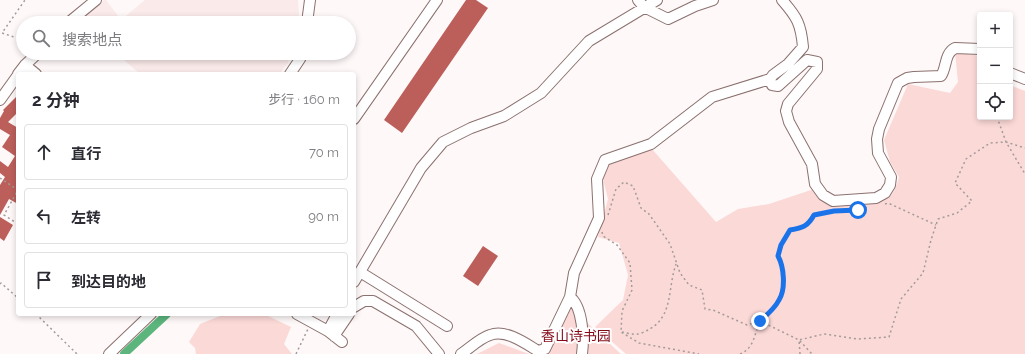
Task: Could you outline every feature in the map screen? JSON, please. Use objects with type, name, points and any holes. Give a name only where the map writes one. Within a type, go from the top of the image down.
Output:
[{"type":"street","points":[[77,16],[96,0]]},
{"type":"street","points":[[307,16],[310,0]]},
{"type":"street","points":[[356,117],[437,0]]},
{"type":"street","points":[[356,279],[421,168],[443,142],[471,128],[504,116],[541,93],[589,41],[641,4],[657,0]]},
{"type":"street","points":[[641,4],[668,19],[695,6],[712,0]]},
{"type":"street","points":[[461,354],[491,334],[502,334],[518,339],[538,351],[545,349],[570,297],[574,273],[599,218],[597,179],[605,160],[651,144],[712,97],[770,79],[788,64],[803,47],[801,28],[795,15],[782,0]]},
{"type":"street","points":[[770,79],[772,85],[778,86],[806,60],[817,62],[817,69],[788,104],[786,111],[789,122],[812,164],[814,184],[823,195],[833,201],[876,198],[885,193],[890,184],[891,177],[878,153],[877,140],[879,130],[898,83],[907,78],[941,76],[944,70],[947,55],[955,48],[977,49]]},
{"type":"street","points":[[20,72],[30,60]]},
{"type":"street","points":[[291,72],[300,60]]},
{"type":"street","points":[[25,65],[34,72]]},
{"type":"street","points":[[1013,74],[1025,79]]},
{"type":"street","points":[[0,100],[16,77]]},
{"type":"street","points":[[360,272],[447,326]]},
{"type":"street","points":[[570,297],[576,301],[584,338],[582,354]]},
{"type":"street","points":[[356,306],[364,301],[373,301],[416,326],[439,354]]},
{"type":"street","points":[[109,354],[150,316]]},
{"type":"street","points":[[300,316],[331,333],[342,342]]},
{"type":"street","points":[[331,333],[336,316]]},
{"type":"street","points":[[331,333],[347,316]]},
{"type":"path","points":[[16,38],[2,33],[25,0]]},
{"type":"path","points":[[998,120],[1006,142],[1025,174]]},
{"type":"path","points":[[799,340],[824,334],[858,339],[889,337],[901,299],[923,273],[938,219],[956,213],[972,201],[955,183],[966,159],[990,143],[1006,142],[1025,148]]},
{"type":"path","points":[[0,178],[16,189]]},
{"type":"path","points":[[607,218],[616,189],[624,182],[632,186],[641,208],[649,214],[670,244],[680,273],[689,285],[702,290],[705,309],[713,310],[747,325],[760,321],[799,340],[812,354]]},
{"type":"path","points":[[16,194],[4,215],[16,223]]},
{"type":"path","points":[[880,205],[888,203],[936,225]]},
{"type":"path","points":[[740,354],[756,336],[760,321],[780,299],[783,273],[782,263],[778,256],[781,245],[790,230],[801,228],[809,224],[814,215],[834,211],[858,210],[873,206]]},
{"type":"path","points":[[602,230],[603,236],[617,245],[630,263],[632,290],[622,311],[621,332]]},
{"type":"path","points":[[621,332],[638,334],[653,328],[663,318],[668,305],[671,278],[676,264]]},
{"type":"path","points":[[0,284],[1,283],[16,296]]},
{"type":"path","points":[[38,316],[77,354]]},
{"type":"path","points":[[296,354],[312,322]]},
{"type":"path","points":[[621,332],[639,343],[699,354]]},
{"type":"path","points":[[799,340],[800,354]]},
{"type":"shaded area","points":[[106,0],[118,16],[82,16]]},
{"type":"shaded area","points":[[145,0],[298,0],[299,15],[126,16]]},
{"type":"shaded area","points":[[124,60],[289,60],[281,72],[138,72]]},
{"type":"green space","points":[[955,52],[977,56],[977,120],[1013,120],[1013,86],[1025,91],[1025,354],[626,354],[595,327],[623,300],[628,275],[619,243],[598,237],[608,199],[601,171],[607,163],[652,149],[716,222],[738,209],[769,204],[814,189],[824,200],[876,202],[889,197],[893,193],[899,177],[890,162],[884,140],[908,84],[950,93],[958,82]]},
{"type":"green space","name":"香山诗书园","points":[[570,307],[621,354],[547,354]]},
{"type":"green space","points":[[220,316],[268,316],[291,327],[284,344],[292,354],[196,354],[195,348],[189,342],[200,324]]},
{"type":"green space","name":"香山诗书园","points":[[499,343],[529,354],[477,354]]},
{"type":"building","points":[[466,0],[476,0],[488,8],[402,133],[384,120]]},
{"type":"building","points":[[16,97],[16,114],[8,122],[16,127],[16,203],[9,199],[0,215],[0,185],[5,177],[0,173],[0,161],[8,167],[15,156],[2,147],[10,135],[0,129],[0,118],[4,111],[3,110]]},
{"type":"building","points":[[0,217],[13,225],[4,241],[0,238]]},
{"type":"building","points":[[483,246],[498,256],[478,286],[463,276]]},
{"type":"waterway","points":[[124,354],[165,316]]},
{"type":"route","points":[[760,321],[769,313],[780,299],[783,273],[782,263],[778,256],[781,245],[790,230],[801,228],[809,224],[814,215],[834,211],[858,210]]}]
